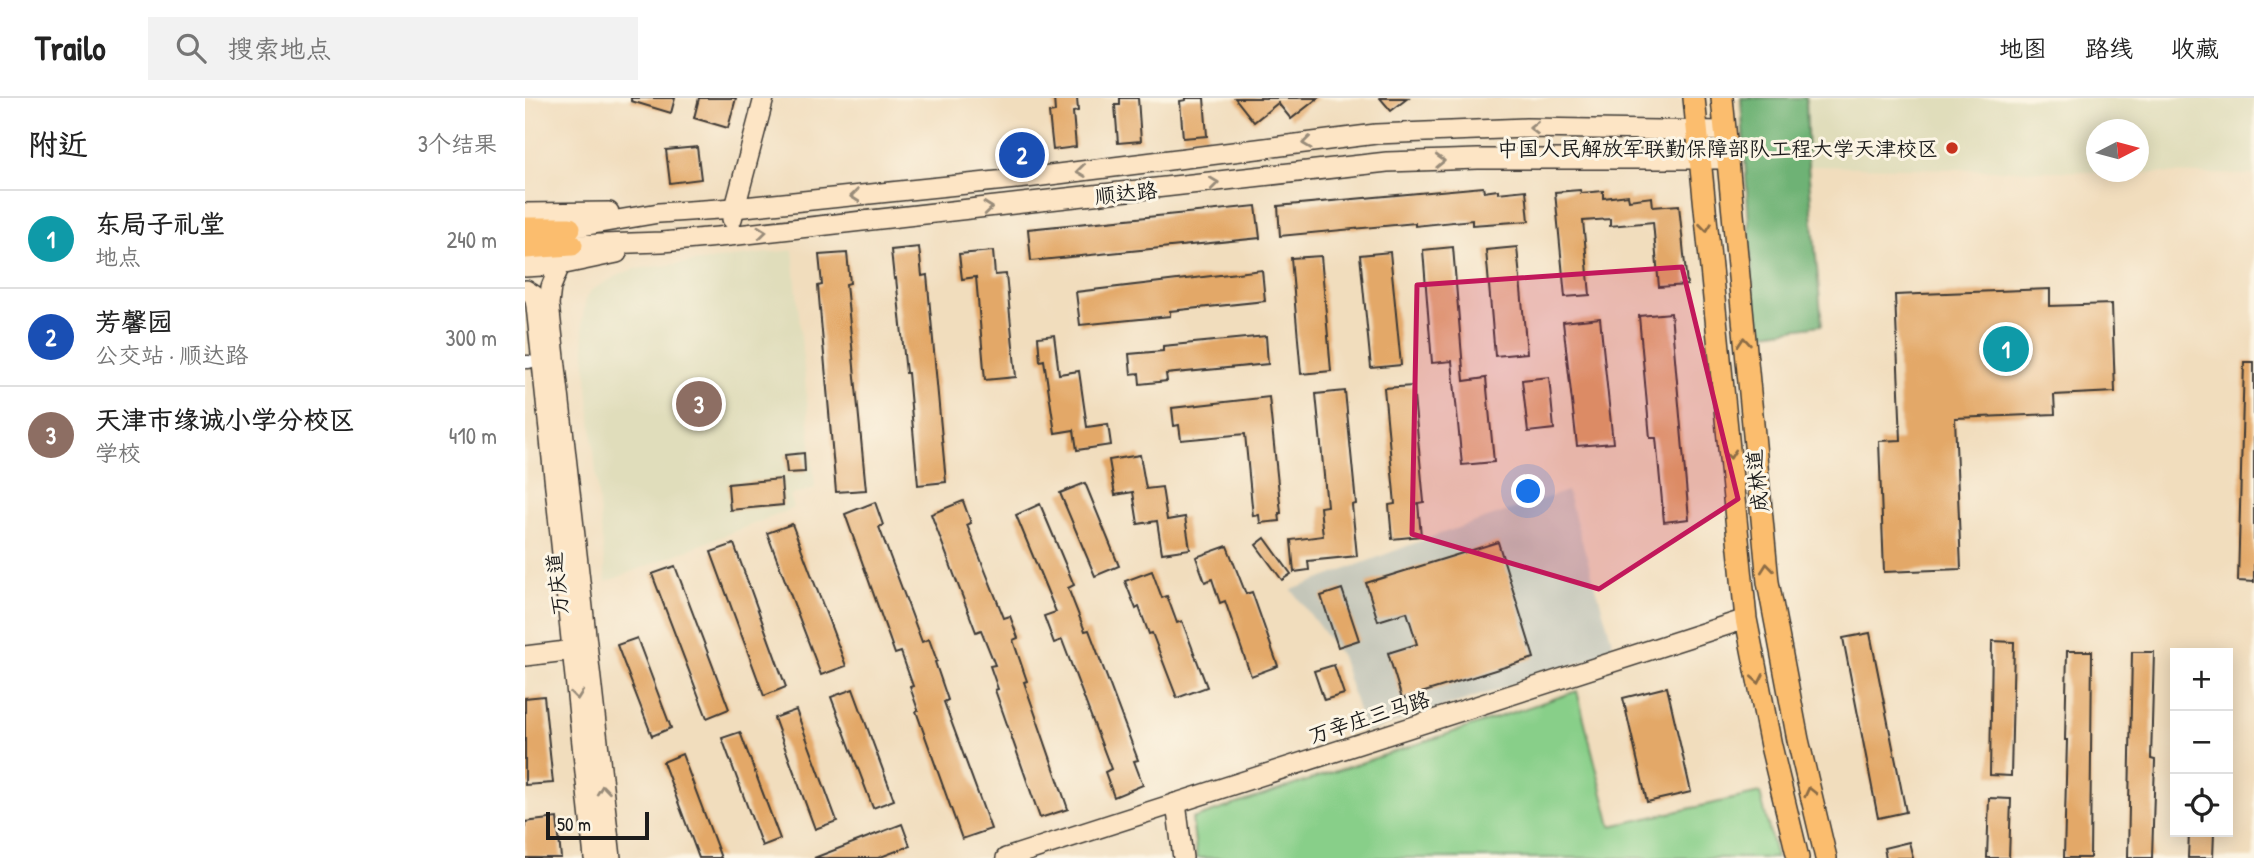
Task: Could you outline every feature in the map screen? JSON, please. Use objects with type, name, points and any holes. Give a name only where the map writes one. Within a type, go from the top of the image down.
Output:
[{"type":"main road","points":[[729,236],[764,98]]},
{"type":"main road","name":"成林道","points":[[1694,98],[1746,619],[1771,747],[1798,858]]},
{"type":"main road","name":"成林道","points":[[1722,98],[1768,582],[1798,740],[1826,858]]},
{"type":"main road","name":"顺达路","points":[[525,248],[659,214],[1026,178],[1376,134],[1526,128],[1725,131]]},
{"type":"main road","name":"顺达路","points":[[525,228],[571,237],[662,242],[1387,162],[1478,159],[1727,159]]},
{"type":"main road","points":[[525,213],[659,214]]},
{"type":"main road","points":[[525,267],[560,265],[662,242]]},
{"type":"main road","points":[[525,290],[560,265]]},
{"type":"main road","name":"万庆道","points":[[560,265],[551,287],[549,304],[580,650],[594,858]]},
{"type":"main road","name":"万庆道","points":[[525,290],[534,295],[536,306],[580,650],[611,858]]},
{"type":"main road","name":"万辛庄三马路","points":[[1006,858],[1746,619]]},
{"type":"main road","points":[[525,656],[580,650]]},
{"type":"main road","points":[[1177,803],[1183,858]]},
{"type":"highlighted area","points":[[1682,267],[1738,499],[1599,589],[1412,534],[1417,285]]},
{"type":"shaded area","name":"中国人民解放军联勤保障部队工程大学天津校区","points":[[1806,98],[2254,98],[2254,175],[2149,173],[2149,119],[2086,119],[2086,172],[1808,166]]},
{"type":"shaded area","points":[[793,250],[815,488],[790,496],[794,508],[606,582],[582,321],[586,298],[591,290],[635,269]]},
{"type":"shaded area","points":[[1567,491],[1615,651],[1365,733],[1341,656],[1292,590],[1431,537]]},
{"type":"green space","points":[[1741,98],[1806,98],[1808,166],[1822,325],[1756,334]]},
{"type":"green space","points":[[1577,691],[1611,826],[1760,793],[1776,858],[1197,858],[1192,819]]},
{"type":"building","points":[[631,98],[675,98],[671,113],[631,101]]},
{"type":"building","points":[[699,98],[736,98],[728,128],[694,118]]},
{"type":"building","points":[[1054,98],[1077,98],[1078,111],[1073,112],[1076,147],[1053,150],[1049,113],[1055,112]]},
{"type":"building","points":[[1120,98],[1138,98],[1141,141],[1118,143],[1115,105],[1120,105]]},
{"type":"building","points":[[1186,98],[1204,98],[1207,136],[1183,138],[1180,101]]},
{"type":"building","points":[[1235,98],[1318,98],[1291,119],[1278,103],[1254,122]]},
{"type":"building","points":[[1380,98],[1408,98],[1391,111]]},
{"type":"building","points":[[697,147],[701,179],[670,183],[666,150]]},
{"type":"building","points":[[1483,187],[1484,192],[1498,190],[1498,193],[1526,190],[1529,221],[1472,225],[1472,220],[1415,226],[1415,223],[1280,236],[1278,206]]},
{"type":"building","points":[[1580,190],[1581,193],[1603,191],[1603,198],[1628,195],[1629,200],[1652,197],[1653,207],[1679,205],[1687,285],[1659,287],[1653,222],[1610,226],[1610,219],[1583,221],[1590,295],[1565,297],[1555,192]]},
{"type":"building","points":[[1256,206],[1260,238],[1031,261],[1028,229]]},
{"type":"building","points":[[919,247],[922,276],[927,275],[946,482],[918,485],[908,373],[891,250]]},
{"type":"building","points":[[1453,247],[1464,381],[1486,378],[1494,462],[1462,465],[1452,361],[1432,363],[1423,250]]},
{"type":"building","points":[[1517,247],[1527,353],[1495,356],[1486,250]]},
{"type":"building","points":[[993,251],[995,275],[1006,274],[1016,377],[985,380],[976,277],[962,279],[959,254]]},
{"type":"building","points":[[1390,252],[1401,365],[1371,368],[1360,255]]},
{"type":"building","points":[[847,253],[850,283],[846,284],[866,490],[836,492],[818,286],[822,285],[819,255]]},
{"type":"building","points":[[1321,256],[1331,371],[1301,374],[1291,258]]},
{"type":"building","points":[[1262,270],[1265,301],[1170,311],[1170,316],[1080,325],[1076,292]]},
{"type":"building","points":[[2050,289],[2050,306],[2112,304],[2115,392],[2054,395],[2055,414],[1955,418],[1961,569],[1884,572],[1879,441],[1901,440],[1895,295]]},
{"type":"building","points":[[1671,313],[1689,519],[1664,522],[1656,438],[1650,438],[1639,316]]},
{"type":"building","points":[[1600,318],[1613,443],[1577,446],[1563,322]]},
{"type":"building","points":[[1054,335],[1059,374],[1079,371],[1087,427],[1108,424],[1111,445],[1077,450],[1074,430],[1055,433],[1044,360],[1040,361],[1038,337]]},
{"type":"building","points":[[1266,336],[1268,364],[1166,374],[1167,381],[1140,384],[1139,373],[1131,374],[1129,354],[1163,351],[1163,346]]},
{"type":"building","points":[[2244,362],[2254,362],[2254,582],[2238,581]]},
{"type":"building","points":[[1549,377],[1554,429],[1528,432],[1522,380]]},
{"type":"building","points":[[1413,386],[1424,502],[1418,503],[1421,536],[1392,539],[1389,505],[1395,504],[1384,388]]},
{"type":"building","points":[[1345,391],[1356,504],[1352,505],[1357,556],[1308,561],[1309,570],[1294,572],[1291,540],[1323,536],[1320,507],[1327,506],[1316,394]]},
{"type":"building","points":[[1269,397],[1281,513],[1280,521],[1260,523],[1259,515],[1253,516],[1245,434],[1181,440],[1179,425],[1174,426],[1172,408]]},
{"type":"building","points":[[804,453],[805,472],[787,473],[785,455]]},
{"type":"building","points":[[1140,455],[1146,489],[1162,487],[1167,520],[1185,517],[1190,549],[1162,553],[1157,521],[1138,524],[1133,492],[1115,495],[1109,460]]},
{"type":"building","points":[[781,479],[783,505],[730,510],[728,484]]},
{"type":"building","points":[[1085,483],[1119,566],[1095,576],[1060,493]]},
{"type":"building","points":[[963,501],[971,523],[967,525],[1004,618],[1010,616],[1018,638],[1013,640],[1027,681],[1024,682],[1068,809],[1040,818],[995,690],[998,689],[990,666],[995,665],[981,630],[976,632],[931,514]]},
{"type":"building","points":[[875,502],[883,525],[879,527],[922,642],[929,639],[937,661],[935,662],[948,700],[944,702],[991,829],[962,839],[916,711],[918,710],[910,687],[913,686],[901,652],[895,654],[845,514]]},
{"type":"building","points":[[1040,504],[1074,585],[1068,588],[1085,631],[1089,630],[1138,760],[1134,761],[1143,785],[1114,797],[1105,772],[1111,769],[1062,640],[1054,643],[1044,616],[1056,612],[1016,515]]},
{"type":"building","points":[[792,524],[846,666],[821,675],[767,533]]},
{"type":"building","points":[[1265,538],[1291,574],[1282,580],[1256,545]]},
{"type":"building","points":[[1498,542],[1534,658],[1402,699],[1388,653],[1417,644],[1407,612],[1378,621],[1366,583]]},
{"type":"building","points":[[734,544],[786,687],[764,696],[711,552]]},
{"type":"building","points":[[1227,546],[1246,594],[1252,592],[1278,666],[1251,676],[1225,601],[1220,603],[1212,579],[1205,582],[1196,557]]},
{"type":"building","points":[[675,566],[729,709],[707,718],[652,574]]},
{"type":"building","points":[[1152,571],[1162,598],[1167,596],[1177,623],[1182,621],[1207,687],[1177,698],[1152,633],[1149,634],[1139,607],[1136,609],[1125,581]]},
{"type":"building","points":[[1342,589],[1359,640],[1338,647],[1321,596]]},
{"type":"building","points":[[1870,633],[1906,812],[1878,818],[1843,638]]},
{"type":"building","points":[[637,638],[671,728],[652,736],[617,645]]},
{"type":"building","points":[[1992,641],[2014,642],[2011,776],[1990,775]]},
{"type":"building","points":[[2067,651],[2092,651],[2090,858],[2064,858]]},
{"type":"building","points":[[2132,652],[2154,652],[2152,858],[2128,858]]},
{"type":"building","points":[[1334,665],[1344,694],[1324,700],[1314,671]]},
{"type":"building","points":[[1667,687],[1691,792],[1647,802],[1623,698]]},
{"type":"building","points":[[853,689],[894,800],[873,808],[831,697]]},
{"type":"building","points":[[544,696],[553,783],[525,785],[525,698]]},
{"type":"building","points":[[796,710],[837,821],[815,829],[774,718]]},
{"type":"building","points":[[740,732],[780,839],[762,846],[722,738]]},
{"type":"building","points":[[682,754],[721,858],[699,858],[663,762]]},
{"type":"building","points":[[1989,798],[2011,799],[2009,858],[1987,858]]},
{"type":"building","points":[[557,818],[561,858],[525,858],[525,822]]},
{"type":"building","points":[[902,824],[910,846],[878,858],[814,858]]},
{"type":"building","points":[[2189,837],[2214,837],[2213,858],[2188,858]]},
{"type":"building","points":[[1909,842],[1913,858],[1886,858],[1884,848]]},
{"type":"place","name":"中国人民解放军联勤保障部队工程大学天津校区","points":[[1952,148]]},
{"type":"place","name":"芳馨园","points":[[1022,155]]},
{"type":"place","name":"东局子礼堂","points":[[2006,349]]},
{"type":"place","name":"天津市缘诚小学分校区","points":[[699,404]]}]
